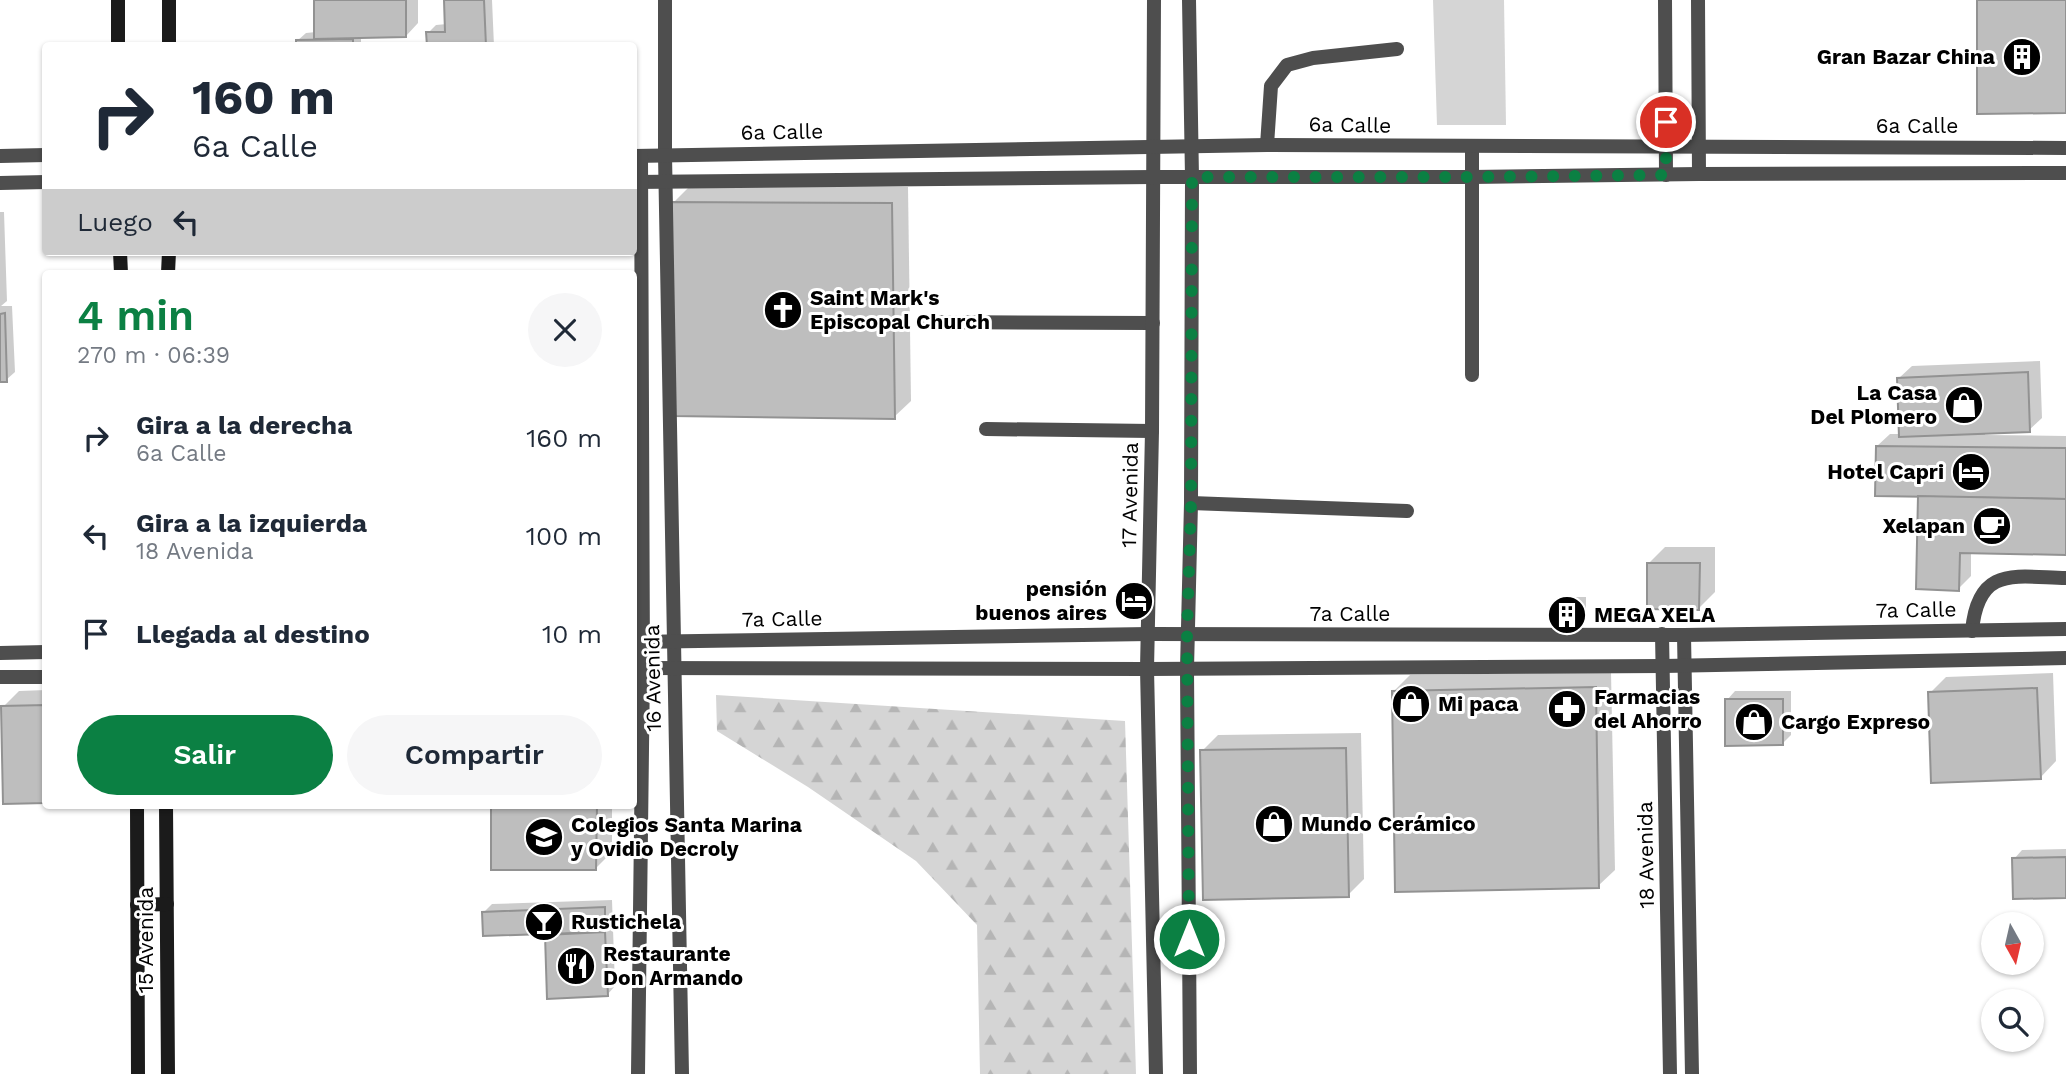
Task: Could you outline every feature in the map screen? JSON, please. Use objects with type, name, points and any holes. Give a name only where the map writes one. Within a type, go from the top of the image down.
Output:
[{"type":"street","points":[[118,0],[118,42]]},
{"type":"street","points":[[169,0],[169,42]]},
{"type":"street","name":"16 Avenida","points":[[665,0],[665,181],[682,1074]]},
{"type":"street","name":"17 Avenida","points":[[1154,0],[1152,431],[1147,669],[1156,1074]]},
{"type":"street","points":[[1189,0],[1192,177],[1191,503],[1187,635],[1190,1074]]},
{"type":"street","points":[[1665,0],[1666,175]]},
{"type":"street","points":[[1698,0],[1699,174]]},
{"type":"street","points":[[1267,145],[1270,86],[1287,65],[1313,58],[1397,49]]},
{"type":"street","name":"6a Calle","points":[[637,156],[1267,145],[1472,148],[1699,145],[2066,148]]},
{"type":"street","points":[[1472,148],[1472,375]]},
{"type":"street","points":[[0,156],[42,155]]},
{"type":"street","name":"16 Avenida","points":[[637,156],[638,1074]]},
{"type":"street","points":[[638,181],[2066,173]]},
{"type":"street","points":[[0,183],[42,182]]},
{"type":"street","points":[[930,322],[1153,323]]},
{"type":"street","points":[[986,429],[1152,431]]},
{"type":"street","points":[[1191,503],[1295,509],[1407,511]]},
{"type":"street","points":[[1972,631],[1977,606],[1984,592],[1995,580],[2066,578]]},
{"type":"street","name":"7a Calle","points":[[638,642],[1149,634],[1684,635],[2066,629]]},
{"type":"street","name":"18 Avenida","points":[[1662,634],[1670,1074]]},
{"type":"street","name":"18 Avenida","points":[[1684,635],[1692,1074]]},
{"type":"street","points":[[0,653],[42,652]]},
{"type":"street","points":[[638,668],[1664,666],[2066,658]]},
{"type":"street","points":[[0,677],[42,677]]},
{"type":"street","name":"15 Avenida","points":[[136,809],[138,1074]]},
{"type":"street","name":"15 Avenida","points":[[166,809],[168,1074]]},
{"type":"street","points":[[137,905],[167,904]]},
{"type":"green space","points":[[1433,0],[1504,0],[1506,125],[1437,125]]},
{"type":"green space","points":[[716,695],[1125,721],[1136,1074],[980,1074],[977,925],[916,861],[808,787],[717,731]]},
{"type":"building","points":[[314,0],[406,0],[406,37],[314,39]]},
{"type":"building","points":[[444,0],[484,0],[486,42],[427,42],[426,32],[445,32]]},
{"type":"building","name":"Gran Bazar China","points":[[1977,0],[2066,0],[2066,113],[1977,114]]},
{"type":"building","points":[[353,39],[353,42],[296,42]]},
{"type":"building","name":"Saint Mark's Episcopal Church","points":[[672,202],[892,203],[895,419],[672,416]]},
{"type":"building","points":[[5,313],[7,382],[0,382],[0,314]]},
{"type":"building","name":"La Casa Del Plomero","points":[[2028,372],[2030,432],[1899,437],[1897,378]]},
{"type":"building","name":"Hotel Capri","points":[[1876,446],[2066,448],[2066,499],[1875,496]]},
{"type":"building","name":"Xelapan","points":[[1918,496],[2066,499],[2066,555],[1960,553],[1959,591],[1916,589]]},
{"type":"building","points":[[1647,563],[1700,563],[1699,610],[1647,609]]},
{"type":"building","name":"MEGA XELA","points":[[1555,604],[1578,604],[1579,627],[1555,627]]},
{"type":"building","points":[[1596,687],[1599,888],[1395,892],[1392,691]]},
{"type":"building","points":[[2037,688],[2041,779],[1931,783],[1928,692]]},
{"type":"building","name":"Cargo Expreso","points":[[1725,699],[1783,699],[1783,745],[1725,746]]},
{"type":"building","points":[[42,705],[42,803],[3,804],[1,706]]},
{"type":"building","name":"Mundo Cerámico","points":[[1346,748],[1349,897],[1203,900],[1200,750]]},
{"type":"building","name":"Colegios Santa Marina y Ovidio Decroly","points":[[491,809],[597,809],[596,870],[491,870]]},
{"type":"building","points":[[2066,857],[2066,898],[2013,899],[2012,858]]},
{"type":"building","name":"Rustichela","points":[[605,907],[605,932],[483,936],[482,912]]},
{"type":"building","name":"Restaurante Don Armando","points":[[605,932],[608,996],[547,999],[545,935]]},
{"type":"place","name":"Gran Bazar China","points":[[2022,57]]},
{"type":"place","name":"Saint Mark's Episcopal Church","points":[[783,310]]},
{"type":"place","name":"La Casa Del Plomero","points":[[1964,405]]},
{"type":"place","name":"Hotel Capri","points":[[1971,472]]},
{"type":"place","name":"Xelapan","points":[[1992,526]]},
{"type":"place","name":"pensión buenos aires","points":[[1134,601]]},
{"type":"place","name":"MEGA XELA","points":[[1567,615]]},
{"type":"place","name":"Mi paca","points":[[1411,704]]},
{"type":"place","name":"Farmacias del Ahorro","points":[[1567,709]]},
{"type":"place","name":"Cargo Expreso","points":[[1754,722]]},
{"type":"place","name":"Mundo Cerámico","points":[[1274,824]]},
{"type":"place","name":"Colegios Santa Marina y Ovidio Decroly","points":[[544,837]]},
{"type":"place","name":"Rustichela","points":[[544,922]]},
{"type":"place","name":"Restaurante Don Armando","points":[[576,966]]},
{"type":"route","points":[[1189,939],[1187,635],[1191,503],[1192,177],[1666,175],[1666,122]]}]
